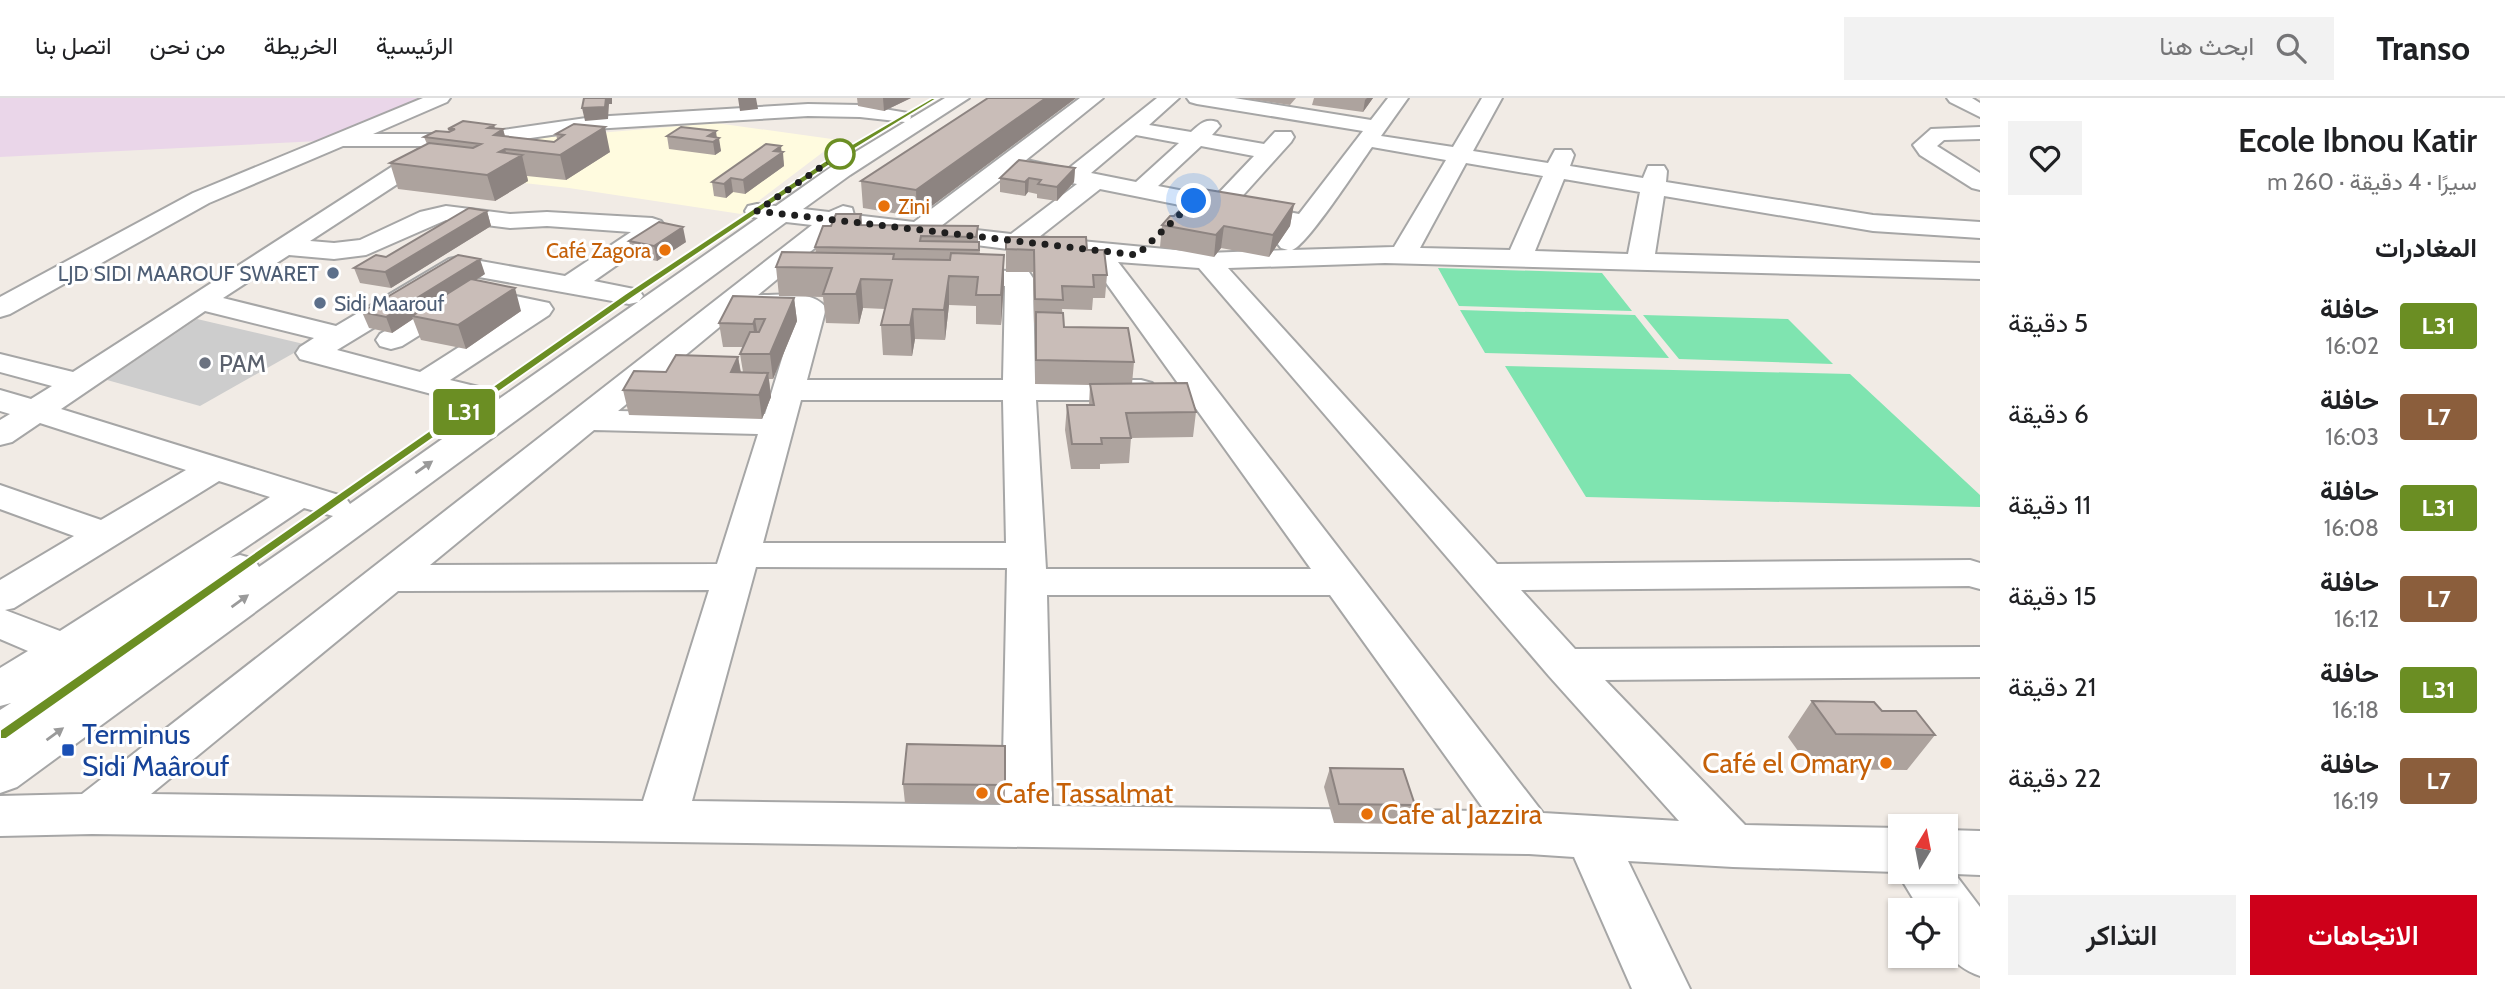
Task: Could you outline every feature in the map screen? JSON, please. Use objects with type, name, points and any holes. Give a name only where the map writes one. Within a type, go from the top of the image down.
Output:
[{"type":"street","points":[[0,308],[201,198],[440,98]]},
{"type":"street","points":[[617,122],[624,98]]},
{"type":"street","points":[[0,690],[62,648],[342,497],[769,213],[840,154],[934,98]]},
{"type":"street","points":[[920,230],[1093,98]]},
{"type":"street","points":[[1017,242],[1084,179],[1132,128],[1169,98]]},
{"type":"street","points":[[1197,98],[1303,115],[1461,156],[1559,163],[1655,179],[1764,226],[1881,268],[1980,271]]},
{"type":"street","points":[[1278,259],[1398,98]]},
{"type":"street","points":[[1402,256],[1492,98]]},
{"type":"street","points":[[1957,98],[1980,111]]},
{"type":"street","points":[[1141,190],[1235,104]]},
{"type":"street","points":[[341,140],[450,140],[617,122],[728,106],[838,110],[901,117]]},
{"type":"street","points":[[920,159],[973,106]]},
{"type":"street","points":[[0,734],[629,296],[842,170],[973,106]]},
{"type":"street","points":[[1220,206],[1303,115]]},
{"type":"street","points":[[1132,128],[1270,152]]},
{"type":"street","points":[[1980,133],[1939,134],[1924,145],[1980,183]]},
{"type":"street","points":[[0,435],[200,301],[450,140]]},
{"type":"street","points":[[1006,163],[1220,206],[1303,227],[1367,256]]},
{"type":"street","points":[[1519,259],[1559,163]]},
{"type":"street","points":[[1640,262],[1655,179]]},
{"type":"street","points":[[92,814],[831,221],[876,190]]},
{"type":"street","points":[[1175,219],[1194,201]]},
{"type":"street","points":[[284,247],[334,251],[366,247],[429,217],[446,213],[510,221],[547,219],[652,226],[651,230],[570,285]]},
{"type":"street","points":[[769,213],[1097,252],[1146,246],[1207,261],[1402,256],[1640,262],[1764,226],[1873,223],[1980,229]]},
{"type":"street","points":[[464,279],[458,259],[460,254],[510,221]]},
{"type":"street","points":[[1873,223],[1881,268]]},
{"type":"street","points":[[1097,252],[1529,833]]},
{"type":"street","points":[[1207,261],[1564,665],[1732,846]]},
{"type":"street","points":[[484,398],[311,353],[342,332],[464,279],[501,272],[629,296]]},
{"type":"street","points":[[769,273],[810,274]]},
{"type":"street","points":[[933,276],[1019,278],[1019,391],[1026,569],[1027,828]]},
{"type":"street","points":[[391,340],[464,279]]},
{"type":"street","points":[[425,382],[539,309],[464,279]]},
{"type":"street","points":[[200,301],[464,357]]},
{"type":"street","points":[[662,821],[785,407],[811,306],[731,303]]},
{"type":"street","points":[[0,363],[80,383]]},
{"type":"street","points":[[585,420],[1019,391],[1200,390]]},
{"type":"street","points":[[0,400],[215,468],[342,497]]},
{"type":"street","points":[[0,598],[215,468]]},
{"type":"street","points":[[0,774],[342,497]]},
{"type":"street","points":[[6,504],[103,534]]},
{"type":"street","points":[[386,578],[736,566],[1026,569],[1343,582]]},
{"type":"street","points":[[1486,577],[1970,573],[1980,576]]},
{"type":"street","points":[[0,623],[62,648]]},
{"type":"street","points":[[1564,665],[1980,662]]},
{"type":"street","points":[[0,816],[92,814],[1529,833],[1732,846],[1888,850]]},
{"type":"street","points":[[1590,835],[1661,989]]},
{"type":"street","points":[[1958,852],[1980,853]]},
{"type":"street","points":[[1932,884],[1980,951]]},
{"type":"shaded area","points":[[0,98],[420,98],[319,141],[0,157]]},
{"type":"shaded area","points":[[716,123],[839,140],[741,214],[569,188],[422,172],[470,144]]},
{"type":"shaded area","name":"PAM","points":[[197,319],[308,345],[200,406],[107,380]]},
{"type":"green space","points":[[1438,268],[1602,273],[1632,311],[1459,306]]},
{"type":"green space","points":[[1460,310],[1635,315],[1669,358],[1485,353]]},
{"type":"green space","points":[[1643,315],[1788,319],[1833,364],[1679,359]]},
{"type":"green space","points":[[1505,366],[1850,374],[1980,495],[1980,507],[1586,497]]},
{"type":"building","points":[[584,98],[606,98],[605,107],[582,108]]},
{"type":"building","points":[[988,98],[1046,98],[916,190],[861,181]]},
{"type":"building","points":[[463,121],[494,125],[488,128],[503,129],[494,135],[554,142],[564,135],[556,134],[574,124],[605,127],[560,155],[505,149],[499,152],[522,155],[487,175],[390,163],[429,143],[473,148],[481,144],[424,137],[436,131],[449,132],[455,129],[448,129]]},
{"type":"building","points":[[681,127],[716,131],[708,136],[719,138],[713,142],[667,136]]},
{"type":"building","points":[[766,144],[781,146],[774,151],[783,152],[743,180],[731,178],[724,184],[712,182]]},
{"type":"building","points":[[1019,160],[1075,168],[1057,187],[1038,184],[1041,180],[1029,178],[1025,182],[1000,178]]},
{"type":"building","points":[[1203,189],[1294,204],[1273,235],[1224,226],[1216,235],[1162,225],[1170,216],[1174,216],[1181,209],[1185,210]]},
{"type":"building","points":[[469,208],[487,211],[385,272],[354,268],[376,255],[386,257]]},
{"type":"building","points":[[836,214],[861,214],[858,225],[978,226],[976,237],[921,236],[920,241],[979,242],[979,250],[815,247],[823,226],[831,226]]},
{"type":"building","points":[[659,222],[683,227],[654,246],[629,241]]},
{"type":"building","points":[[1006,237],[1086,237],[1087,250],[1104,250],[1107,275],[1093,275],[1094,287],[1062,286],[1063,300],[1035,299],[1034,250],[1006,249]]},
{"type":"building","points":[[782,252],[894,254],[893,259],[950,260],[951,253],[1004,255],[1001,295],[976,295],[978,277],[949,276],[944,310],[913,309],[910,325],[881,325],[892,280],[861,279],[856,294],[823,294],[832,268],[776,267]]},
{"type":"building","points":[[458,255],[480,259],[386,317],[362,312]]},
{"type":"building","points":[[471,279],[515,288],[458,325],[412,316]]},
{"type":"building","points":[[733,296],[794,298],[770,354],[740,354],[750,332],[759,332],[765,319],[755,319],[753,324],[719,323]]},
{"type":"building","points":[[1036,312],[1063,313],[1064,327],[1128,328],[1134,362],[1036,360]]},
{"type":"building","points":[[676,355],[738,357],[731,372],[768,373],[759,395],[623,390],[634,371],[666,372]]},
{"type":"building","points":[[1187,383],[1196,412],[1126,413],[1131,438],[1101,438],[1102,444],[1072,444],[1067,405],[1094,405],[1090,384]]},
{"type":"building","points":[[1812,701],[1874,702],[1882,711],[1916,711],[1935,735],[1836,734]]},
{"type":"building","points":[[907,744],[1005,746],[1005,785],[903,784]]},
{"type":"building","points":[[1330,768],[1403,769],[1415,805],[1339,804]]},
{"type":"bus line","name":"L31","points":[[0,734],[629,296],[840,154],[935,98]]},
{"type":"place","name":"Zini","points":[[884,206]]},
{"type":"place","name":"Café Zagora","points":[[665,250]]},
{"type":"place","name":"LJD SIDI MAAROUF SWARET","points":[[333,273]]},
{"type":"place","name":"Sidi Maarouf","points":[[320,303]]},
{"type":"place","name":"PAM","points":[[205,363]]},
{"type":"place","name":"Terminus Sidi Maârouf","points":[[68,750]]},
{"type":"place","name":"Café el Omary","points":[[1886,763]]},
{"type":"place","name":"Cafe Tassalmat","points":[[982,793]]},
{"type":"place","name":"Cafe al Jazzira","points":[[1367,814]]},
{"type":"route","points":[[840,154],[757,211],[1137,255],[1194,201]]}]
